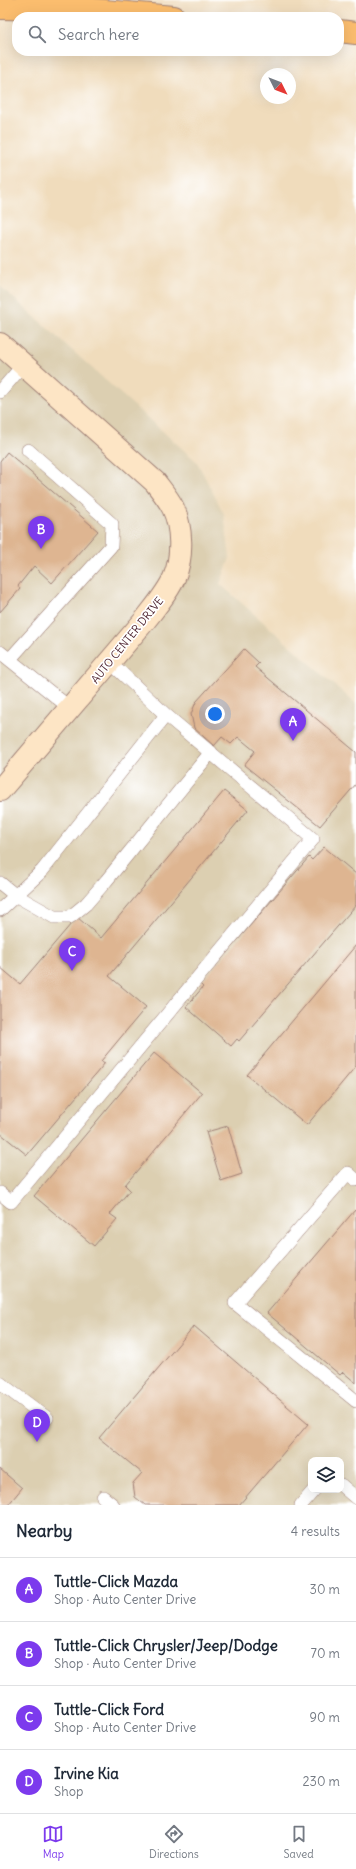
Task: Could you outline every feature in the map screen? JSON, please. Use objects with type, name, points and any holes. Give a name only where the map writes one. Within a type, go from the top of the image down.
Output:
[{"type":"highway","points":[[0,8],[93,10],[116,12]]},
{"type":"highway","points":[[344,32],[356,33]]},
{"type":"street","name":"AUTO CENTER DRIVE","points":[[0,344],[144,470],[165,495],[172,507],[180,538],[179,556],[175,577],[146,619],[0,790]]},
{"type":"lane","points":[[0,392],[24,364]]},
{"type":"lane","points":[[28,450],[112,524],[112,546],[5,655],[70,708]]},
{"type":"lane","points":[[0,1193],[11,1202],[313,839],[166,715],[110,662]]},
{"type":"lane","points":[[0,910],[42,871],[166,715]]},
{"type":"lane","points":[[0,883],[15,895],[54,916],[70,917],[86,904],[106,881],[211,752]]},
{"type":"lane","points":[[356,1180],[348,1173],[235,1303],[356,1401]]},
{"type":"lane","points":[[0,1383],[46,1418]]},
{"type":"lane","points":[[344,1488],[356,1498]]},
{"type":"lane","points":[[301,1505],[311,1493]]},
{"type":"shaded area","points":[[0,286],[197,462],[224,514],[230,558],[220,584],[356,704],[356,1499],[351,1505],[0,1505]]},
{"type":"building","points":[[7,452],[98,531],[52,583],[34,566],[18,586],[20,589],[0,612],[0,461]]},
{"type":"building","points":[[244,649],[259,663],[255,667],[356,752],[356,784],[320,826],[244,765],[255,751],[238,737],[231,744],[222,737],[214,746],[194,728],[191,714],[196,702]]},
{"type":"building","points":[[224,791],[248,810],[109,976],[146,1007],[101,1061],[105,1063],[27,1155],[0,1133],[0,967],[20,984],[77,917],[101,938]]},
{"type":"building","points":[[324,847],[356,874],[356,905],[239,1041],[237,1039],[231,1046],[186,1007],[203,987],[200,984],[309,857],[312,860]]},
{"type":"building","points":[[356,945],[356,1066],[307,1125],[247,1075]]},
{"type":"building","points":[[154,1053],[202,1093],[125,1185],[130,1190],[110,1214],[117,1219],[94,1246],[34,1196]]},
{"type":"building","points":[[228,1126],[242,1174],[221,1181],[206,1132]]},
{"type":"building","points":[[355,1210],[356,1383],[343,1372],[340,1375],[267,1313]]},
{"type":"building","points":[[194,1326],[308,1424],[239,1505],[145,1505],[135,1497],[133,1483],[142,1473],[99,1438]]},
{"type":"building","points":[[0,1469],[22,1488],[8,1505],[0,1505]]},
{"type":"place","name":"Tuttle-Click Chrysler/Jeep/Dodge","points":[[41,549]]},
{"type":"place","name":"Tuttle-Click Mazda","points":[[293,741]]},
{"type":"place","name":"Tuttle-Click Ford","points":[[72,971]]},
{"type":"place","name":"Irvine Kia","points":[[37,1442]]}]
